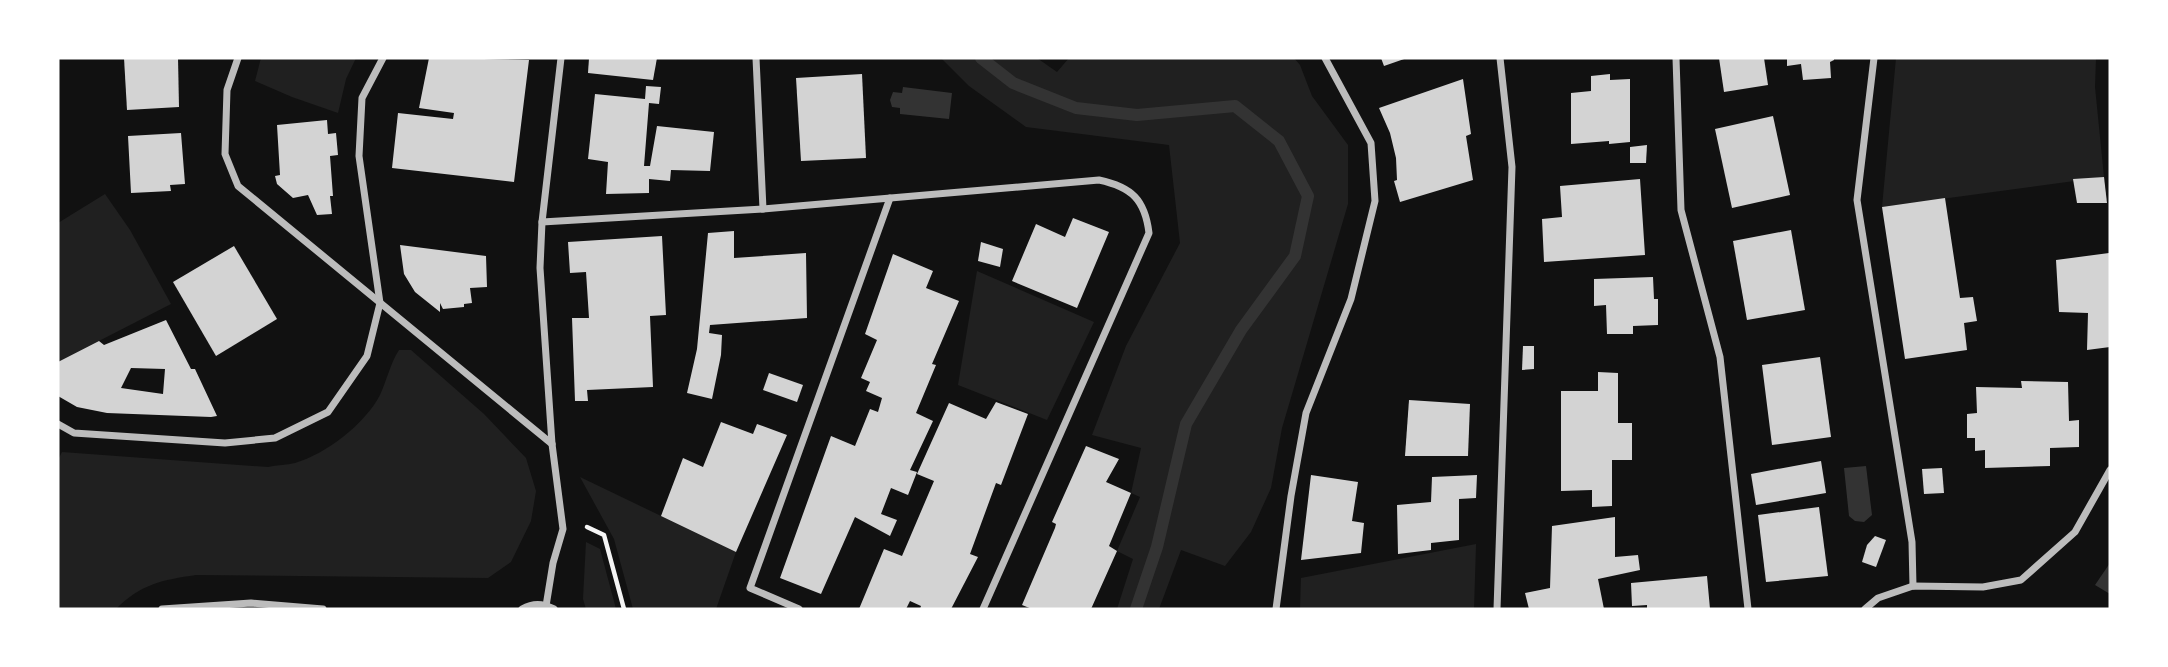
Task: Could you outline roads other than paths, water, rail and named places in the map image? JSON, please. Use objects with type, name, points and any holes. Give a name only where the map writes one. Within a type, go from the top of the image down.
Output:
[{"type":"street","points":[[238,58],[228,90],[225,155],[238,186],[552,444]]},
{"type":"street","points":[[58,424],[74,433],[225,443],[275,438],[328,412],[367,356],[380,303],[359,156],[362,99],[383,58]]},
{"type":"street","points":[[522,609],[530,605],[550,607],[553,563],[562,529],[552,444],[540,268],[542,222],[561,58]]},
{"type":"street","points":[[756,58],[763,209]]},
{"type":"street","points":[[1276,609],[1291,496],[1306,413],[1351,299],[1375,201],[1371,143],[1325,58]]},
{"type":"street","points":[[1497,609],[1512,167],[1500,58]]},
{"type":"street","points":[[1676,58],[1681,211],[1720,357],[1748,609]]},
{"type":"street","points":[[1874,58],[1857,200],[1912,542],[1913,586]]},
{"type":"street","points":[[542,222],[763,209],[1099,180],[1117,184],[1134,195],[1147,213],[1149,233],[983,609]]},
{"type":"street","points":[[799,609],[750,588],[890,198]]},
{"type":"street","points":[[1865,609],[1878,598],[1913,586],[1983,587],[2021,580],[2075,532],[2110,470]]},
{"type":"street","points":[[162,609],[251,603],[323,609]]},
{"type":"waterway","points":[[981,58],[1013,83],[1076,108],[1137,115],[1235,106],[1279,141],[1308,196],[1295,256],[1241,330],[1186,424],[1157,547],[1136,609]]}]
